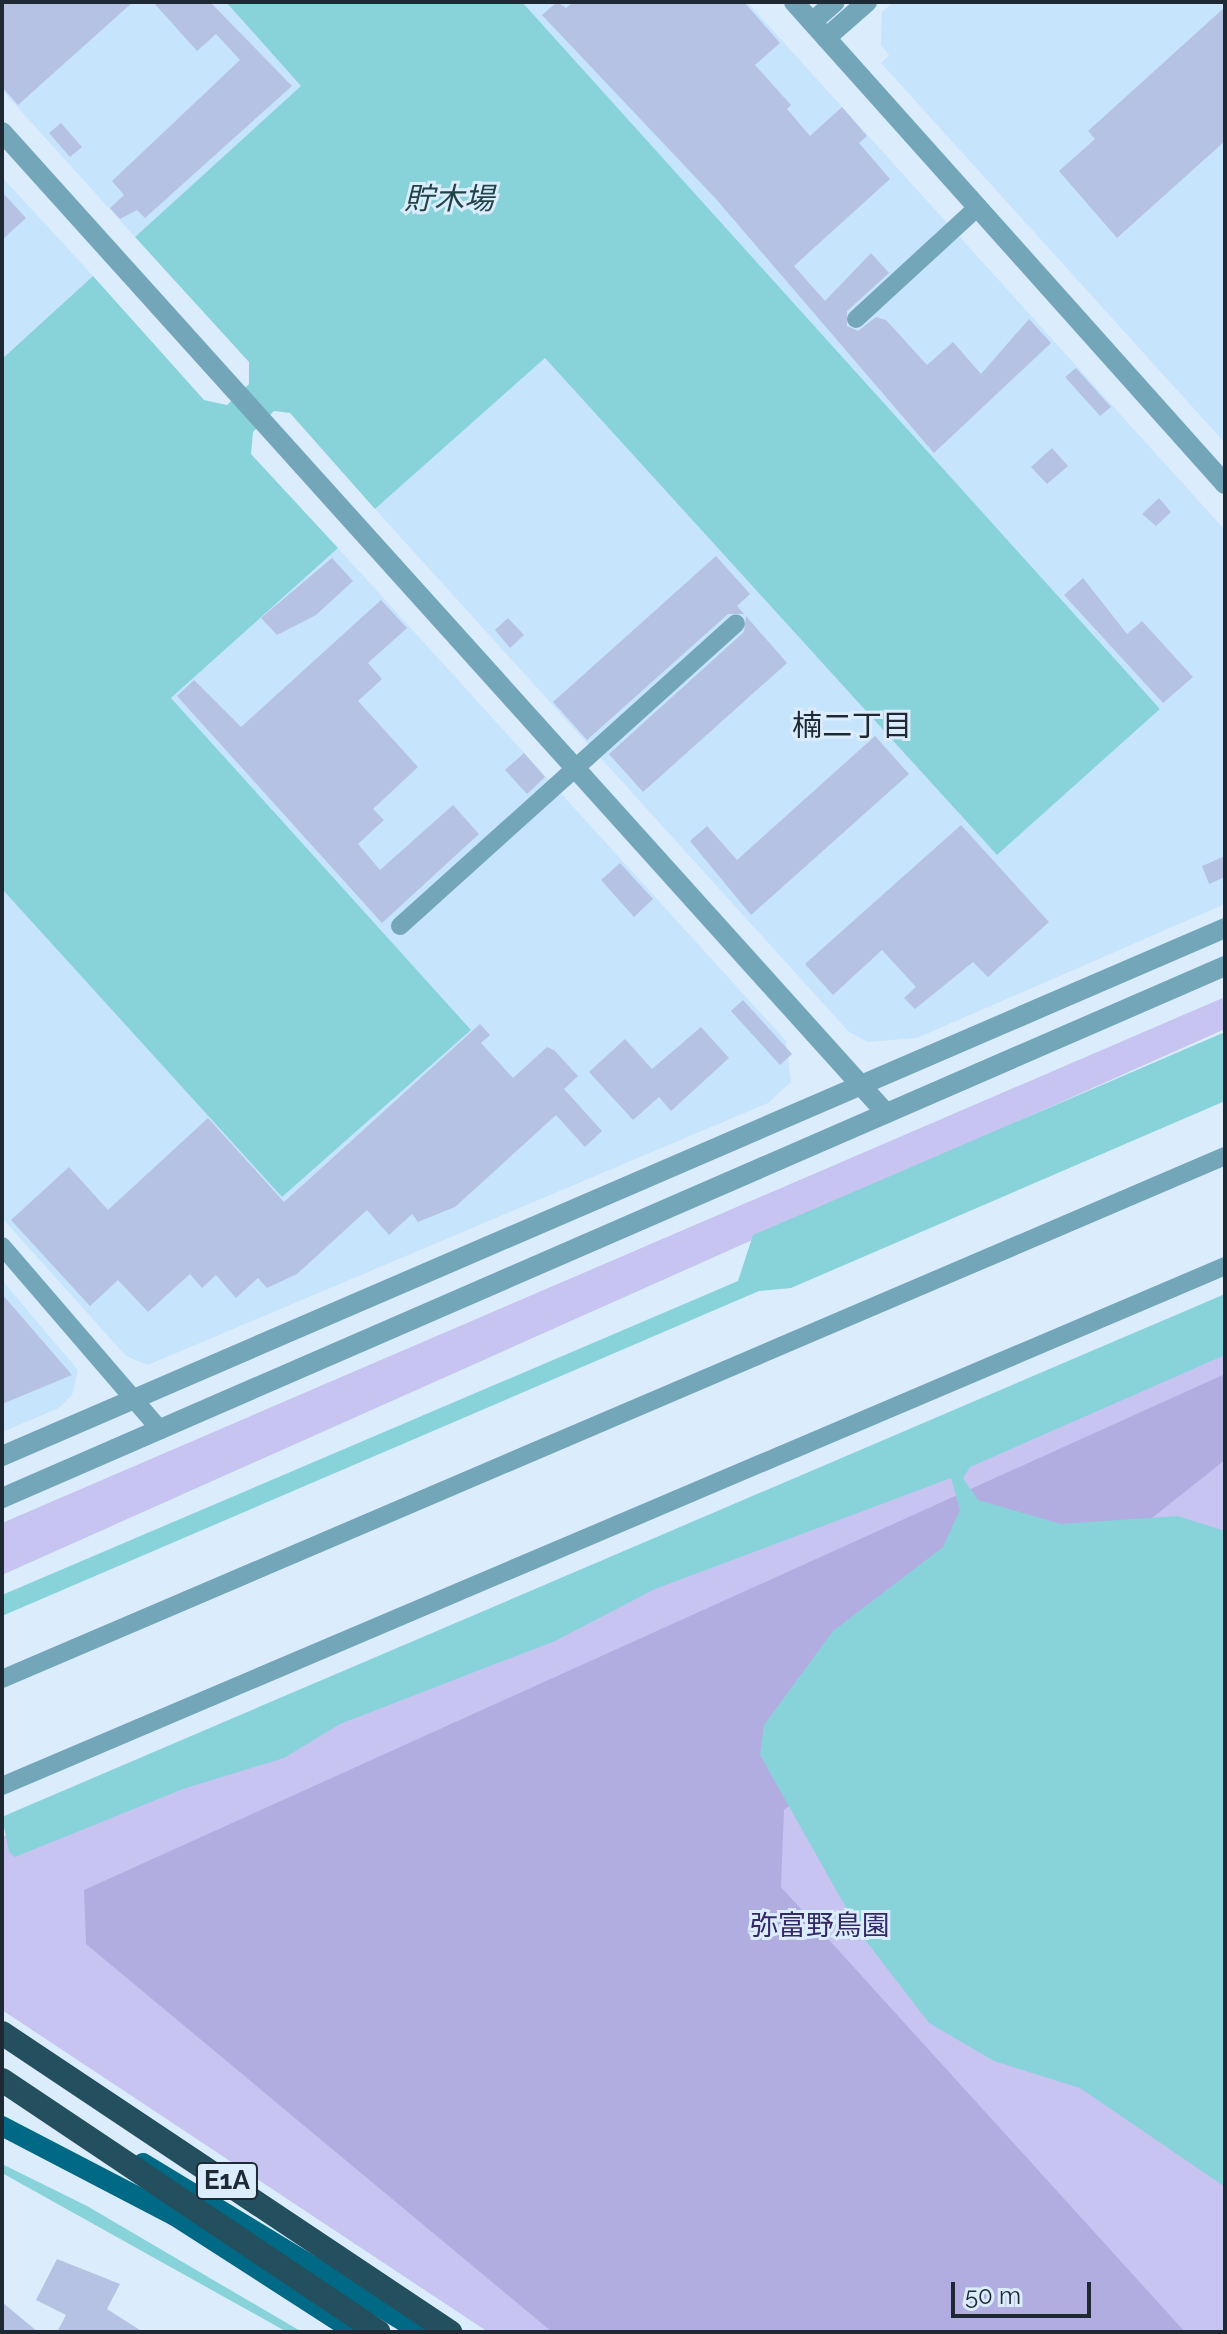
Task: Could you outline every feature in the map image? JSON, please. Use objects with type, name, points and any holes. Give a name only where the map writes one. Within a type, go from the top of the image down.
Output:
[{"type":"highway","name":"E1A","points":[[2,2033],[450,2332]]},
{"type":"highway","name":"E1A","points":[[2,2080],[378,2332]]},
{"type":"main road","points":[[2,2087],[189,2188],[421,2332]]},
{"type":"main road","points":[[2,2126],[175,2216],[355,2332]]},
{"type":"street","points":[[794,2],[1225,484]]},
{"type":"street","points":[[812,22],[835,2]]},
{"type":"street","points":[[826,38],[867,2]]},
{"type":"street","points":[[2,132],[221,370],[886,1113]]},
{"type":"street","points":[[856,319],[978,207]]},
{"type":"street","points":[[400,926],[736,623]]},
{"type":"street","points":[[2,1456],[1225,928]]},
{"type":"street","points":[[2,1498],[1225,966]]},
{"type":"street","points":[[2,1679],[1225,1156]]},
{"type":"street","points":[[2,1246],[138,1396],[160,1430]]},
{"type":"street","points":[[2,1786],[1225,1266]]},
{"type":"shaded area","points":[[2,2],[226,2],[302,86],[135,237],[2,90]]},
{"type":"shaded area","points":[[522,2],[747,2],[1225,530],[1225,904],[917,1038],[868,1042],[849,1032],[375,509],[545,357],[997,855],[1160,709]]},
{"type":"shaded area","points":[[893,2],[1225,2],[1225,443],[881,63],[889,55],[881,45],[882,12]]},
{"type":"shaded area","points":[[2,177],[93,276],[2,359]]},
{"type":"shaded area","points":[[338,548],[786,1041],[791,1082],[768,1103],[148,1365],[126,1356],[2,1218],[2,889],[282,1197],[471,1030],[171,698]]},
{"type":"shaded area","points":[[2,1280],[78,1370],[72,1395],[59,1408],[2,1432]]},
{"type":"shaded area","points":[[1225,1374],[1225,1460],[784,1810],[781,1887],[1185,2332],[552,2332],[86,1944],[84,1890]]},
{"type":"green space","points":[[1225,997],[1225,1029],[2,1575],[2,1523]]},
{"type":"green space","name":"弥富野鳥園","points":[[1225,1312],[1225,2332],[488,2332],[2,2010],[2,1837]]},
{"type":"water","name":"貯木場","points":[[226,2],[522,2],[1160,709],[997,855],[545,358],[375,509],[290,413],[274,411],[253,432],[251,454],[338,548],[171,698],[471,1030],[282,1197],[2,889],[2,359],[93,276],[204,400],[227,405],[249,384],[249,362],[135,237],[301,86]]},
{"type":"water","points":[[1225,1032],[1225,1101],[791,1288],[759,1291],[2,1616],[2,1595],[738,1281],[753,1235]]},
{"type":"water","points":[[1225,1294],[1225,1355],[970,1467],[963,1478],[978,1500],[1061,1524],[1178,1516],[1225,1531],[1225,2187],[1080,2088],[994,2061],[929,2023],[862,1936],[760,1755],[764,1725],[833,1631],[943,1547],[960,1510],[951,1478],[655,1589],[555,1641],[340,1724],[284,1758],[183,1789],[15,1857],[9,1852],[2,1817]]},
{"type":"water","points":[[2,2164],[87,2206],[302,2332],[287,2332],[2,2173]]},
{"type":"building","points":[[2,2],[133,2],[18,105],[2,87]]},
{"type":"building","points":[[153,2],[210,2],[292,86],[145,218],[137,210],[120,219],[110,208],[124,195],[112,181],[240,60],[216,34],[197,51]]},
{"type":"building","points":[[557,2],[566,8],[573,2],[744,2],[780,43],[755,65],[791,105],[787,109],[810,136],[842,107],[867,136],[859,143],[890,179],[794,266],[825,301],[871,253],[889,273],[847,311],[847,326],[858,331],[876,317],[886,320],[927,365],[953,342],[981,374],[1029,319],[1051,343],[934,453],[716,199],[542,15]]},
{"type":"building","points":[[1225,7],[1225,141],[1117,238],[1059,171],[1095,139],[1088,131]]},
{"type":"building","points":[[61,123],[82,147],[70,157],[49,133]]},
{"type":"building","points":[[2,192],[26,218],[2,240]]},
{"type":"building","points":[[1076,368],[1111,407],[1100,416],[1065,377]]},
{"type":"building","points":[[1052,448],[1068,466],[1047,484],[1031,467]]},
{"type":"building","points":[[1159,498],[1171,512],[1156,526],[1142,514]]},
{"type":"building","points":[[716,556],[750,594],[737,606],[744,614],[728,614],[587,740],[553,702]]},
{"type":"building","points":[[332,558],[353,581],[316,615],[277,635],[261,618]]},
{"type":"building","points":[[1083,578],[1127,634],[1142,621],[1193,677],[1163,703],[1064,595]]},
{"type":"building","points":[[381,600],[407,628],[368,663],[382,679],[358,701],[418,767],[373,809],[384,820],[358,844],[380,870],[453,805],[479,834],[382,923],[177,696],[194,680],[241,727]]},
{"type":"building","points":[[746,616],[787,663],[643,792],[609,754],[744,632]]},
{"type":"building","points":[[508,618],[524,635],[510,648],[495,630]]},
{"type":"building","points":[[875,736],[909,774],[751,915],[690,841],[707,826],[737,860]]},
{"type":"building","points":[[524,753],[545,777],[527,794],[505,770]]},
{"type":"building","points":[[961,825],[1049,922],[988,977],[973,962],[915,1009],[904,998],[916,987],[882,950],[833,995],[805,964]]},
{"type":"building","points":[[1225,856],[1225,877],[1209,884],[1202,866]]},
{"type":"building","points":[[620,863],[653,899],[634,917],[601,880]]},
{"type":"building","points":[[743,1000],[792,1054],[780,1065],[731,1011]]},
{"type":"building","points":[[480,1024],[490,1035],[481,1043],[513,1078],[547,1047],[554,1050],[578,1076],[564,1089],[602,1131],[585,1147],[556,1115],[455,1207],[418,1222],[412,1214],[389,1235],[367,1210],[297,1274],[267,1288],[258,1278],[236,1298],[216,1275],[202,1288],[190,1274],[148,1312],[118,1280],[90,1306],[11,1220],[69,1167],[108,1210],[208,1118],[284,1202]]},
{"type":"building","points":[[701,1027],[729,1058],[671,1111],[659,1097],[633,1120],[589,1072],[625,1039],[652,1069]]},
{"type":"building","points":[[2,1294],[72,1375],[2,1404]]},
{"type":"building","points":[[57,2259],[120,2284],[107,2309],[143,2332],[57,2332],[66,2315],[36,2300]]},
{"type":"building","points":[[2,2302],[38,2332],[2,2332]]},
{"type":"district","name":"楠二丁目","points":[[852,726]]}]
